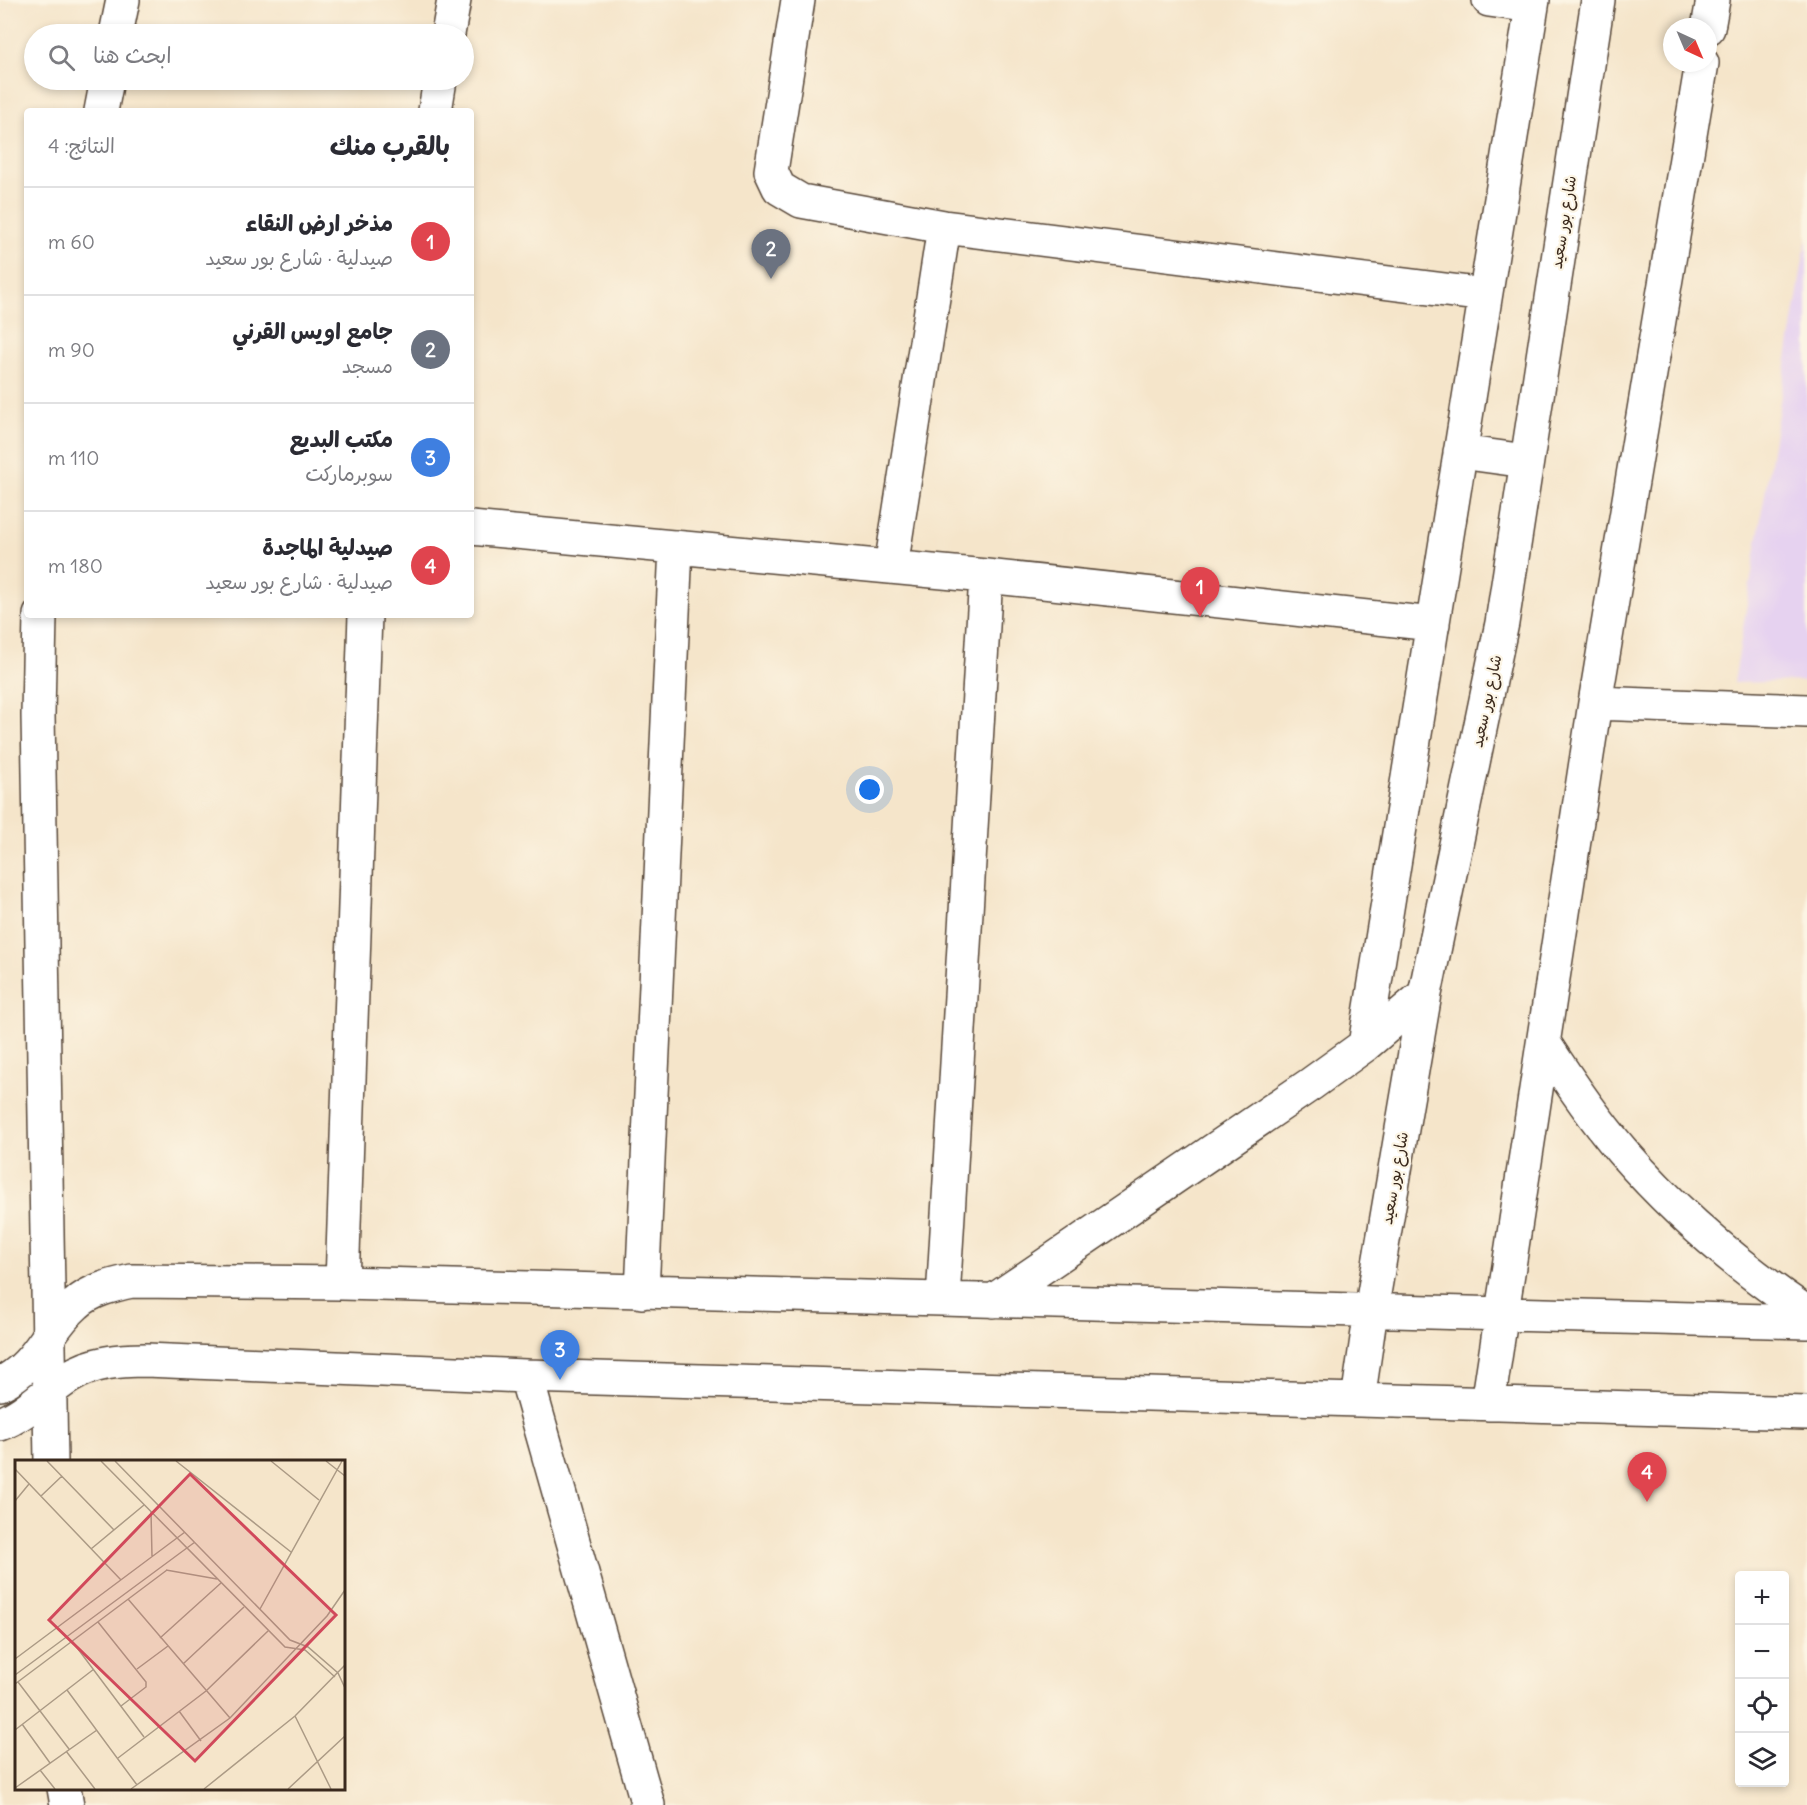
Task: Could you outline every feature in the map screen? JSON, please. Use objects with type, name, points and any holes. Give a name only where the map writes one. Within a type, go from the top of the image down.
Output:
[{"type":"street","points":[[118,24],[123,0]]},
{"type":"street","points":[[449,24],[453,0]]},
{"type":"street","points":[[798,0],[771,171],[779,188],[801,201],[944,227],[1485,295]]},
{"type":"street","points":[[1365,1045],[1533,3],[1489,0]]},
{"type":"street","name":"شارع بور سعيد","points":[[1358,1400],[1425,994],[1502,623],[1598,0]]},
{"type":"street","points":[[1710,18],[1713,0]]},
{"type":"street","points":[[1488,1404],[1595,703],[1700,72]]},
{"type":"street","points":[[102,108],[105,90]]},
{"type":"street","points":[[435,108],[438,90]]},
{"type":"street","points":[[891,567],[944,227]]},
{"type":"street","points":[[1460,452],[1526,461]]},
{"type":"street","points":[[474,528],[986,576],[1433,624]]},
{"type":"street","points":[[642,1292],[676,547]]},
{"type":"street","points":[[943,1299],[986,576]]},
{"type":"street","points":[[40,618],[38,715],[51,1460]]},
{"type":"street","points":[[342,1283],[365,618]]},
{"type":"street","points":[[1595,703],[1807,711]]},
{"type":"street","points":[[993,1301],[1311,1084],[1365,1045],[1425,994]]},
{"type":"street","points":[[1544,1043],[1581,1098],[1621,1150],[1667,1199],[1715,1244],[1766,1286],[1807,1313]]},
{"type":"street","points":[[0,1384],[22,1371],[37,1355],[57,1324],[78,1302],[113,1285],[132,1281],[342,1283],[1807,1322]]},
{"type":"street","points":[[0,1424],[30,1408],[70,1377],[94,1366],[120,1360],[526,1376],[1807,1413]]},
{"type":"street","points":[[526,1376],[648,1805]]},
{"type":"street","points":[[64,1790],[67,1805]]},
{"type":"shaded area","points":[[1807,236],[1807,681],[1734,683]]},
{"type":"place","name":"جامع اويس القرني","points":[[771,279]]},
{"type":"place","name":"مذخر ارض النقاء","points":[[1200,617]]},
{"type":"place","name":"مكتب البديع","points":[[560,1380]]},
{"type":"place","name":"صيدلية الماجدة","points":[[1647,1502]]}]
